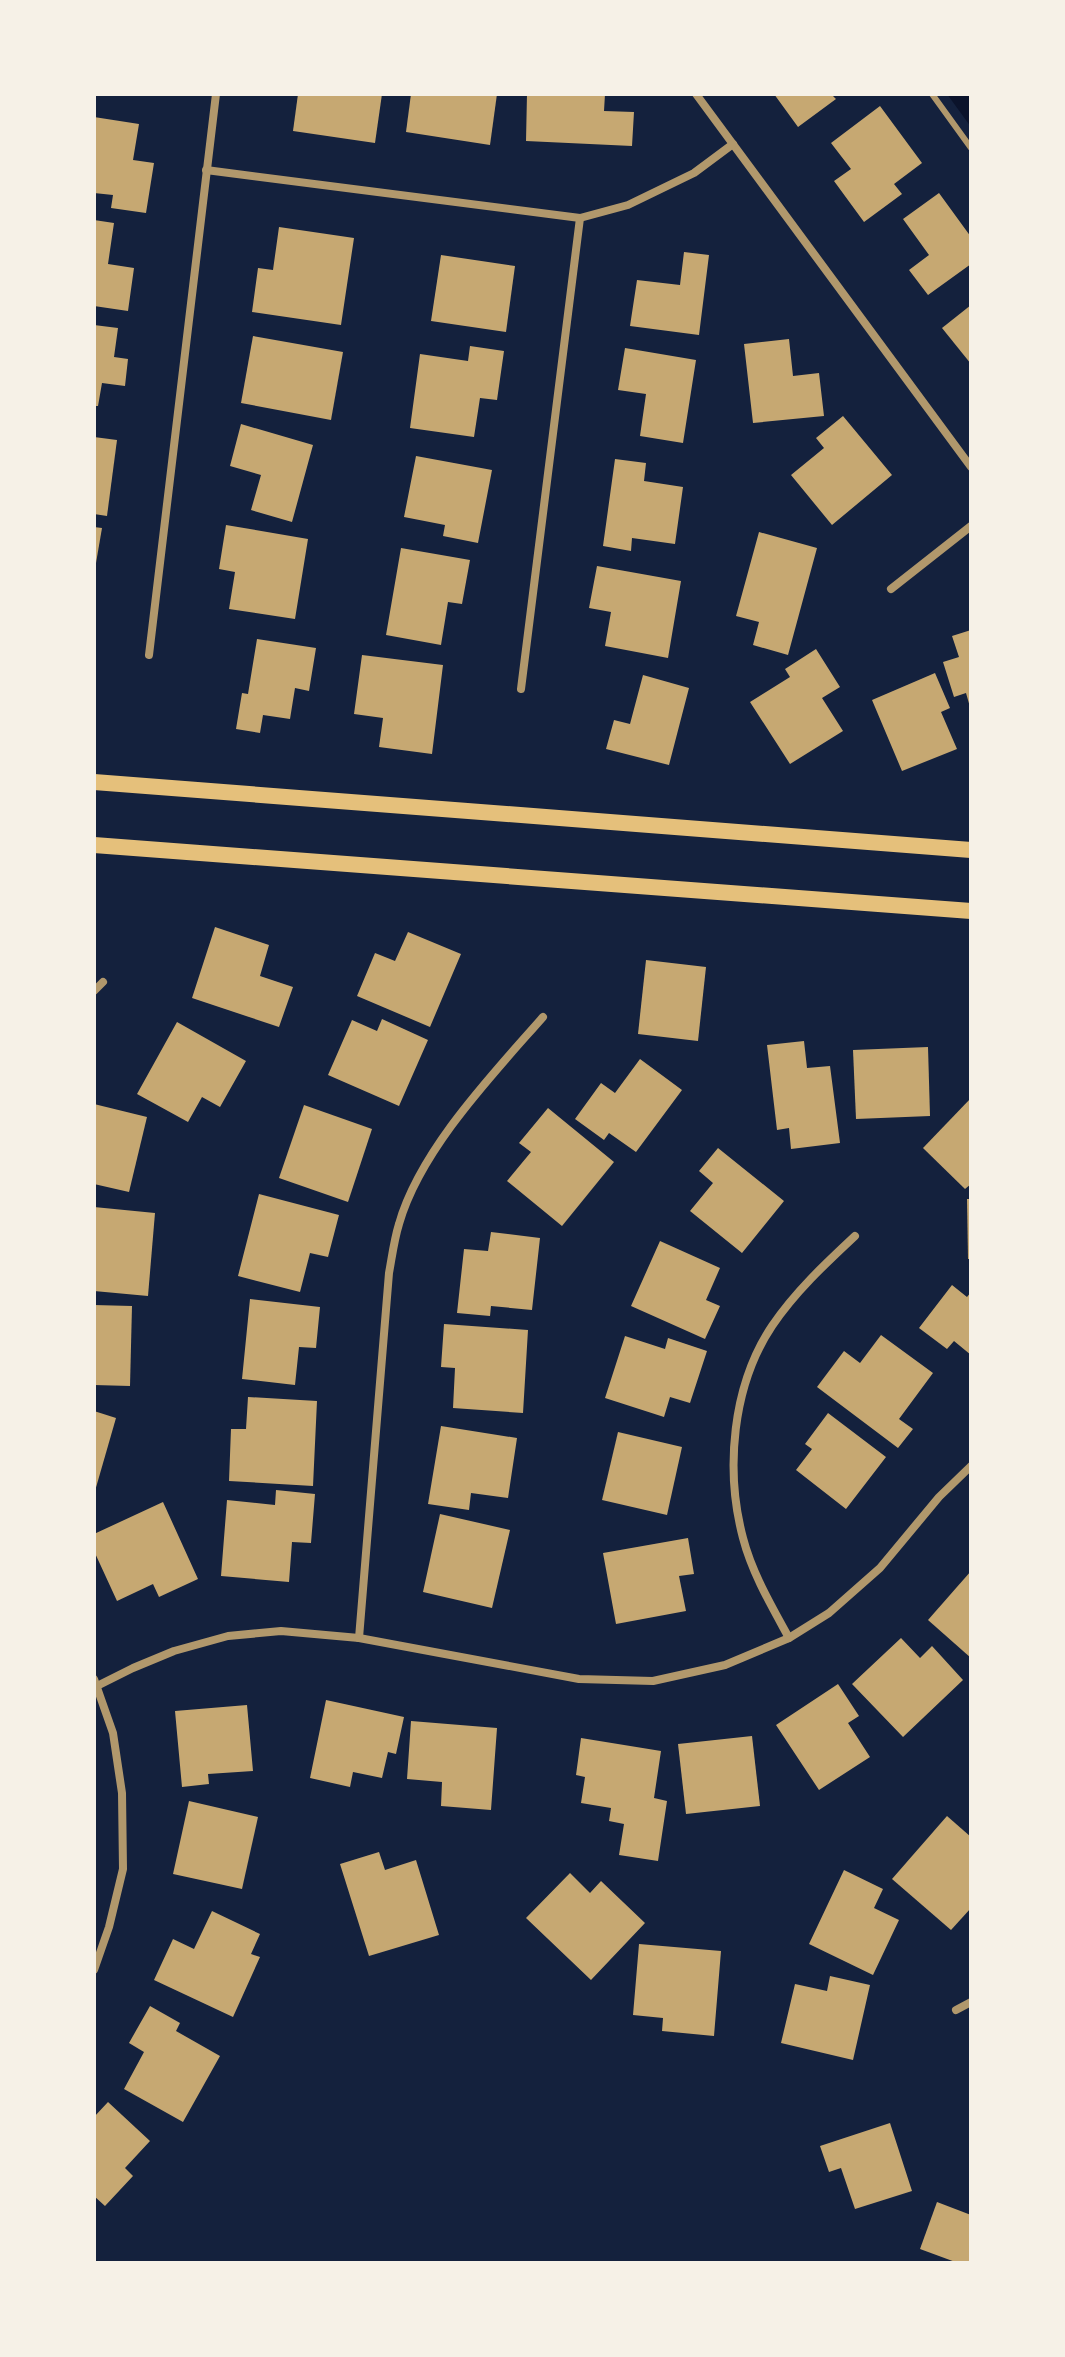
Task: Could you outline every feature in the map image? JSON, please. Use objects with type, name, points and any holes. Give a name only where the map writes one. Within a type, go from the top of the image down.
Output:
[{"type":"main road","points":[[94,782],[971,850]]},
{"type":"main road","points":[[94,845],[971,911]]},
{"type":"street","points":[[149,655],[216,94]]},
{"type":"street","points":[[696,94],[971,467]]},
{"type":"street","points":[[206,170],[580,218],[628,205],[694,173],[733,144]]},
{"type":"street","points":[[521,689],[580,218]]},
{"type":"street","points":[[891,589],[971,526]]},
{"type":"street","points":[[94,991],[103,982]]},
{"type":"street","points":[[359,1638],[389,1273],[399,1223],[416,1182],[458,1118],[543,1017]]},
{"type":"street","points":[[789,1638],[769,1602],[744,1542],[737,1514],[734,1461],[739,1408],[751,1368],[770,1329],[819,1270],[855,1236]]},
{"type":"street","points":[[94,1970],[109,1927],[123,1869],[122,1793],[113,1733],[96,1683],[174,1651],[228,1636],[281,1631],[359,1638],[579,1679],[653,1681],[725,1665],[789,1638],[829,1613],[880,1568],[939,1497],[971,1466]]},
{"type":"street","points":[[956,2010],[971,2002]]},
{"type":"lane","points":[[932,94],[971,148]]},
{"type":"water","points":[[947,94],[971,94],[971,127]]},
{"type":"building","points":[[298,94],[382,94],[375,143],[293,131]]},
{"type":"building","points":[[411,94],[497,94],[490,145],[406,132]]},
{"type":"building","points":[[527,94],[605,94],[604,111],[634,112],[632,146],[526,141]]},
{"type":"building","points":[[774,94],[835,94],[836,99],[798,127]]},
{"type":"building","points":[[880,106],[922,163],[894,184],[902,194],[864,222],[834,181],[851,169],[831,143]]},
{"type":"building","points":[[94,117],[139,124],[133,160],[154,163],[146,213],[111,208],[113,195],[94,193]]},
{"type":"building","points":[[939,193],[971,237],[971,264],[928,295],[909,270],[929,255],[903,219]]},
{"type":"building","points":[[94,220],[114,223],[108,264],[134,268],[128,311],[94,306]]},
{"type":"building","points":[[279,227],[354,238],[341,325],[252,312],[258,268],[273,270]]},
{"type":"building","points":[[684,252],[709,255],[699,335],[630,326],[637,280],[680,285]]},
{"type":"building","points":[[441,255],[515,266],[506,332],[431,321]]},
{"type":"building","points":[[971,305],[971,364],[942,328]]},
{"type":"building","points":[[94,325],[118,328],[114,357],[128,359],[125,386],[102,383],[98,406],[94,406]]},
{"type":"building","points":[[253,336],[343,352],[331,420],[241,403]]},
{"type":"building","points":[[789,339],[793,376],[819,373],[824,416],[753,423],[744,344]]},
{"type":"building","points":[[470,346],[504,351],[497,400],[480,398],[474,437],[410,428],[420,354],[468,361]]},
{"type":"building","points":[[625,348],[696,360],[683,443],[640,436],[646,394],[618,390]]},
{"type":"building","points":[[843,416],[892,475],[832,525],[791,475],[824,448],[816,438]]},
{"type":"building","points":[[241,424],[313,445],[292,522],[251,510],[261,475],[230,466]]},
{"type":"building","points":[[94,437],[117,440],[107,516],[94,514]]},
{"type":"building","points":[[416,456],[492,470],[478,543],[443,536],[445,525],[404,517]]},
{"type":"building","points":[[615,459],[646,463],[644,481],[683,487],[675,544],[632,538],[631,551],[603,546]]},
{"type":"building","points":[[226,525],[308,539],[295,619],[229,609],[235,572],[219,569]]},
{"type":"building","points":[[94,527],[102,528],[96,563],[94,563]]},
{"type":"building","points":[[759,532],[817,548],[788,655],[753,645],[759,622],[736,616]]},
{"type":"building","points":[[401,548],[470,560],[462,604],[448,602],[441,645],[386,635]]},
{"type":"building","points":[[597,566],[681,581],[668,658],[605,646],[611,612],[589,608]]},
{"type":"building","points":[[971,630],[970,707],[966,693],[954,697],[943,662],[959,657],[952,636]]},
{"type":"building","points":[[257,639],[316,648],[309,691],[295,688],[290,719],[263,715],[260,733],[236,729],[242,693],[248,694]]},
{"type":"building","points":[[816,649],[840,687],[822,698],[843,731],[790,764],[750,702],[790,677],[785,669]]},
{"type":"building","points":[[362,655],[443,665],[432,754],[379,747],[383,718],[354,714]]},
{"type":"building","points":[[935,673],[950,708],[941,712],[957,749],[902,771],[872,700]]},
{"type":"building","points":[[643,675],[689,688],[669,765],[606,749],[614,720],[630,724]]},
{"type":"building","points":[[215,927],[269,945],[260,976],[293,987],[279,1027],[192,998]]},
{"type":"building","points":[[408,932],[461,954],[430,1027],[357,996],[375,953],[395,961]]},
{"type":"building","points":[[646,960],[706,967],[698,1041],[638,1034]]},
{"type":"building","points":[[382,1019],[428,1040],[399,1106],[328,1075],[352,1020],[377,1031]]},
{"type":"building","points":[[177,1022],[246,1061],[220,1107],[202,1097],[188,1122],[137,1094]]},
{"type":"building","points":[[804,1041],[807,1068],[830,1066],[840,1143],[791,1149],[789,1128],[777,1130],[767,1045]]},
{"type":"building","points":[[928,1047],[930,1116],[856,1119],[853,1050]]},
{"type":"building","points":[[640,1059],[682,1090],[636,1152],[609,1133],[604,1140],[575,1119],[601,1083],[615,1093]]},
{"type":"building","points":[[971,1098],[971,1184],[965,1189],[923,1148]]},
{"type":"building","points":[[94,1104],[147,1117],[129,1192],[94,1184]]},
{"type":"building","points":[[304,1105],[372,1129],[348,1202],[279,1178]]},
{"type":"building","points":[[548,1108],[614,1162],[562,1226],[507,1181],[531,1152],[519,1143]]},
{"type":"building","points":[[718,1148],[784,1201],[742,1253],[690,1211],[713,1183],[699,1171]]},
{"type":"building","points":[[259,1194],[339,1215],[328,1257],[310,1253],[300,1292],[238,1276]]},
{"type":"building","points":[[967,1199],[971,1199],[971,1259],[968,1259]]},
{"type":"building","points":[[94,1207],[155,1213],[148,1296],[94,1291]]},
{"type":"building","points":[[491,1232],[540,1238],[532,1310],[491,1306],[490,1316],[457,1313],[464,1249],[488,1251]]},
{"type":"building","points":[[660,1241],[720,1268],[706,1300],[720,1306],[705,1339],[631,1306]]},
{"type":"building","points":[[952,1285],[967,1297],[971,1292],[971,1355],[954,1341],[947,1349],[919,1328]]},
{"type":"building","points":[[250,1299],[320,1307],[316,1348],[299,1347],[295,1385],[242,1379]]},
{"type":"building","points":[[94,1305],[132,1306],[130,1386],[94,1385]]},
{"type":"building","points":[[444,1324],[528,1330],[523,1413],[453,1408],[455,1368],[441,1367]]},
{"type":"building","points":[[881,1335],[933,1373],[899,1419],[913,1429],[898,1448],[817,1387],[844,1351],[860,1363]]},
{"type":"building","points":[[625,1336],[665,1349],[668,1338],[707,1351],[690,1403],[670,1397],[664,1417],[605,1398]]},
{"type":"building","points":[[248,1397],[317,1401],[313,1486],[229,1481],[231,1429],[246,1429]]},
{"type":"building","points":[[94,1411],[116,1418],[95,1491],[94,1490]]},
{"type":"building","points":[[828,1413],[886,1457],[846,1509],[796,1470],[812,1449],[805,1444]]},
{"type":"building","points":[[441,1426],[517,1438],[508,1498],[471,1493],[469,1510],[428,1504]]},
{"type":"building","points":[[618,1432],[682,1447],[667,1515],[602,1500]]},
{"type":"building","points":[[276,1490],[315,1494],[311,1543],[292,1542],[289,1582],[221,1576],[227,1500],[275,1505]]},
{"type":"building","points":[[163,1502],[198,1579],[159,1597],[153,1584],[117,1601],[94,1551],[94,1534]]},
{"type":"building","points":[[440,1514],[510,1530],[492,1608],[423,1592]]},
{"type":"building","points":[[688,1538],[694,1574],[679,1576],[686,1611],[616,1624],[603,1553]]},
{"type":"building","points":[[971,1571],[971,1658],[928,1620]]},
{"type":"building","points":[[901,1638],[920,1658],[932,1646],[963,1680],[903,1737],[852,1684]]},
{"type":"building","points":[[838,1684],[859,1716],[848,1723],[870,1757],[819,1790],[776,1725]]},
{"type":"building","points":[[326,1700],[404,1717],[396,1754],[388,1752],[382,1778],[353,1772],[350,1787],[310,1778]]},
{"type":"building","points":[[247,1705],[253,1771],[208,1774],[209,1784],[182,1787],[175,1711]]},
{"type":"building","points":[[411,1721],[497,1728],[491,1810],[441,1806],[442,1782],[407,1779]]},
{"type":"building","points":[[752,1736],[760,1806],[686,1814],[678,1744]]},
{"type":"building","points":[[581,1738],[661,1751],[654,1798],[667,1801],[658,1861],[619,1855],[624,1824],[609,1821],[611,1808],[581,1803],[585,1777],[576,1775]]},
{"type":"building","points":[[189,1801],[258,1817],[242,1889],[173,1874]]},
{"type":"building","points":[[947,1816],[971,1837],[971,1908],[951,1930],[892,1879]]},
{"type":"building","points":[[379,1852],[385,1870],[416,1860],[439,1935],[369,1956],[340,1864]]},
{"type":"building","points":[[844,1870],[883,1889],[874,1908],[899,1920],[873,1975],[809,1944]]},
{"type":"building","points":[[570,1873],[590,1893],[601,1881],[645,1923],[591,1980],[526,1918]]},
{"type":"building","points":[[212,1911],[260,1934],[251,1954],[260,1957],[233,2017],[154,1980],[173,1939],[194,1949]]},
{"type":"building","points":[[639,1944],[721,1951],[714,2036],[662,2031],[663,2018],[633,2015]]},
{"type":"building","points":[[830,1976],[870,1985],[853,2060],[781,2043],[795,1984],[827,1991]]},
{"type":"building","points":[[150,2006],[180,2023],[176,2031],[220,2056],[183,2122],[124,2089],[144,2052],[129,2043]]},
{"type":"building","points":[[108,2102],[150,2141],[125,2168],[133,2176],[105,2206],[94,2196],[94,2117]]},
{"type":"building","points":[[890,2123],[912,2191],[855,2209],[841,2168],[829,2172],[820,2146]]},
{"type":"building","points":[[937,2202],[971,2215],[971,2263],[958,2263],[920,2249]]}]
